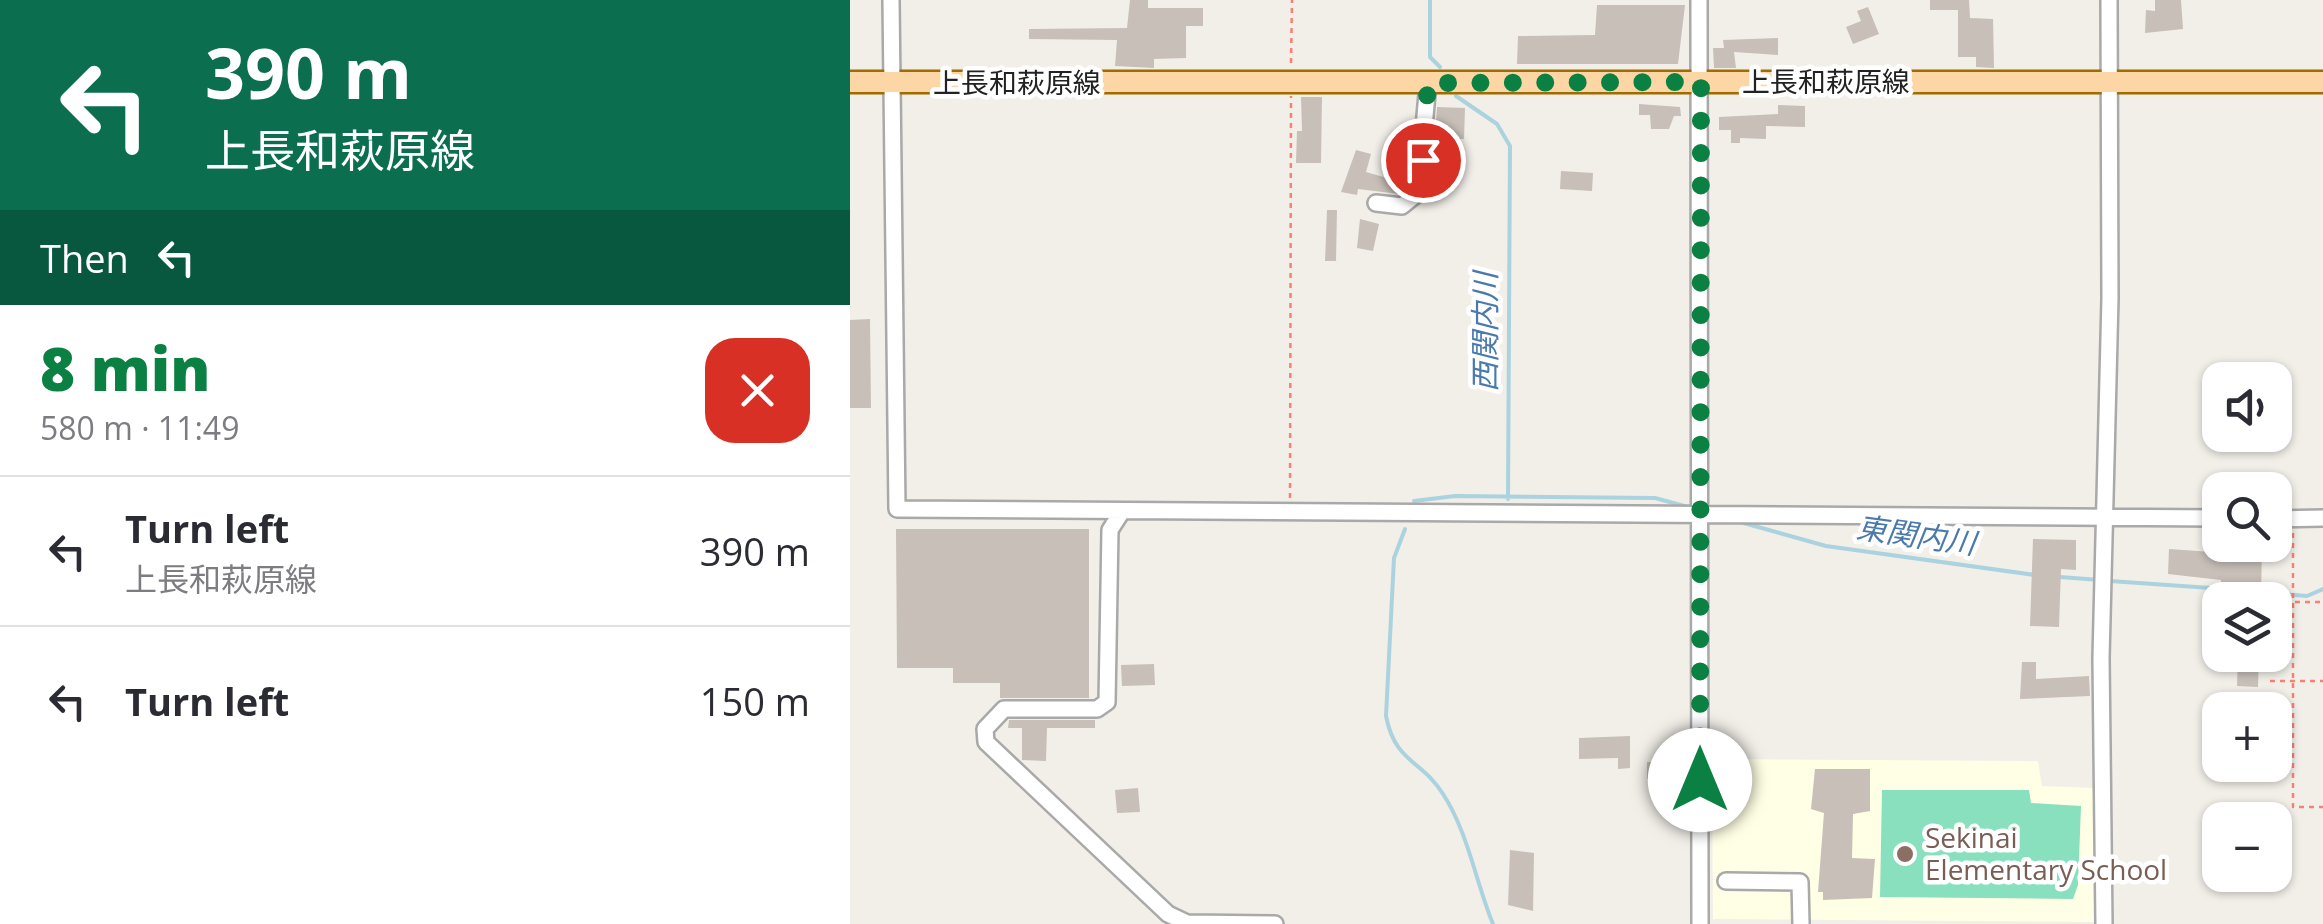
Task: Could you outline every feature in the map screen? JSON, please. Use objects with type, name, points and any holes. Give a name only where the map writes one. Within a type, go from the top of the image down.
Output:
[{"type":"main road","name":"上長和萩原線","points":[[850,82],[2323,82]]},
{"type":"street","points":[[891,0],[897,509],[1468,514],[1700,511],[2202,518]]},
{"type":"street","points":[[1699,0],[1700,924]]},
{"type":"street","points":[[2104,924],[2101,658],[2109,0]]},
{"type":"street","points":[[1376,203],[1402,206],[1418,193],[1428,83]]},
{"type":"street","points":[[1121,513],[1110,530],[1107,702],[1097,709],[1004,709],[985,729],[986,742],[1168,914],[1186,924],[1275,924]]},
{"type":"street","points":[[2293,519],[2323,518]]},
{"type":"street","points":[[1726,881],[1800,882],[1801,924]]},
{"type":"path","points":[[1290,510],[1292,0]]},
{"type":"path","points":[[2293,519],[2294,807],[2323,807]]},
{"type":"path","points":[[2293,602],[2323,602]]},
{"type":"path","points":[[2270,681],[2323,681]]},
{"type":"shaded area","name":"Sekinai Elementary School","points":[[1712,759],[2038,761],[2042,786],[2096,788],[2096,922],[1713,919]]},
{"type":"green space","points":[[1882,790],[2029,790],[2031,803],[2081,806],[2078,885],[2073,899],[1880,897]]},
{"type":"building","points":[[1130,0],[1148,0],[1148,8],[1203,8],[1203,26],[1186,26],[1186,58],[1154,59],[1154,68],[1115,66],[1117,40],[1029,39],[1029,29],[1127,28]]},
{"type":"building","points":[[1930,0],[1969,0],[1970,18],[1993,19],[1994,68],[1976,67],[1976,57],[1958,57],[1958,10],[1930,10]]},
{"type":"building","points":[[2155,0],[2181,0],[2183,29],[2145,33],[2146,10],[2155,11]]},
{"type":"building","points":[[1597,5],[1685,5],[1678,64],[1517,64],[1518,36],[1595,35]]},
{"type":"building","points":[[1868,7],[1879,34],[1853,44],[1846,27],[1861,21],[1857,11]]},
{"type":"building","points":[[1778,38],[1778,55],[1734,52],[1736,68],[1714,68],[1713,48],[1724,48],[1723,40]]},
{"type":"building","points":[[1301,97],[1322,97],[1321,163],[1296,163],[1297,131],[1302,131]]},
{"type":"building","points":[[1639,104],[1680,107],[1681,116],[1674,116],[1669,129],[1651,129],[1650,115],[1639,115]]},
{"type":"building","points":[[1778,105],[1805,106],[1805,127],[1766,126],[1766,139],[1740,138],[1740,143],[1731,143],[1731,130],[1719,130],[1719,117],[1778,114]]},
{"type":"building","points":[[1437,107],[1465,108],[1464,139],[1435,138]]},
{"type":"building","points":[[1356,150],[1371,154],[1366,172],[1394,180],[1398,156],[1410,153],[1407,187],[1399,194],[1358,189],[1357,195],[1341,192]]},
{"type":"building","points":[[1561,171],[1593,173],[1592,191],[1560,189]]},
{"type":"building","points":[[1327,210],[1337,210],[1336,261],[1325,261]]},
{"type":"building","points":[[1360,219],[1379,224],[1373,251],[1357,248]]},
{"type":"building","points":[[870,319],[871,408],[850,408],[850,320]]},
{"type":"building","points":[[896,529],[1089,529],[1089,698],[1000,698],[1000,683],[953,683],[953,668],[897,668]]},
{"type":"building","points":[[2033,539],[2076,540],[2076,570],[2061,569],[2059,627],[2030,626]]},
{"type":"building","points":[[2169,549],[2202,551],[2202,562],[2262,562],[2261,582],[2221,582],[2168,574]]},
{"type":"building","points":[[2022,662],[2036,662],[2036,679],[2089,676],[2090,696],[2020,699]]},
{"type":"building","points":[[1154,664],[1155,685],[1122,686],[1121,665]]},
{"type":"building","points":[[2237,672],[2258,672],[2258,687],[2237,686]]},
{"type":"building","points":[[1009,720],[1095,720],[1095,728],[1047,728],[1046,761],[1022,760],[1022,728],[1008,728]]},
{"type":"building","points":[[1630,736],[1630,768],[1618,769],[1618,758],[1579,759],[1579,738]]},
{"type":"building","points":[[1647,762],[1686,762],[1686,780],[1647,779]]},
{"type":"building","points":[[1815,769],[1870,769],[1870,811],[1853,814],[1852,858],[1875,859],[1872,898],[1823,900],[1823,892],[1818,892],[1824,813],[1811,809]]},
{"type":"building","points":[[1138,788],[1140,812],[1117,813],[1115,790]]},
{"type":"building","points":[[1510,850],[1534,853],[1533,911],[1508,905]]},
{"type":"waterway","name":"西関内川","points":[[1430,0],[1430,57],[1440,67]]},
{"type":"waterway","name":"西関内川","points":[[1456,96],[1497,124],[1510,146],[1508,499]]},
{"type":"waterway","name":"東関内川","points":[[1414,501],[1455,496],[1655,498],[1688,507]]},
{"type":"waterway","name":"東関内川","points":[[1740,522],[1826,546],[2035,575]]},
{"type":"waterway","name":"西関内川","points":[[1405,529],[1394,558],[1386,716],[1402,752],[1435,783],[1452,809],[1493,924]]},
{"type":"waterway","name":"東関内川","points":[[2060,577],[2100,580]]},
{"type":"waterway","name":"東関内川","points":[[2110,581],[2202,587]]},
{"type":"waterway","name":"東関内川","points":[[2292,595],[2307,596],[2323,589]]},
{"type":"place","name":"Sekinai Elementary School","points":[[1905,854]]},
{"type":"route","points":[[1423,160],[1428,83],[1701,82],[1700,780]]}]
